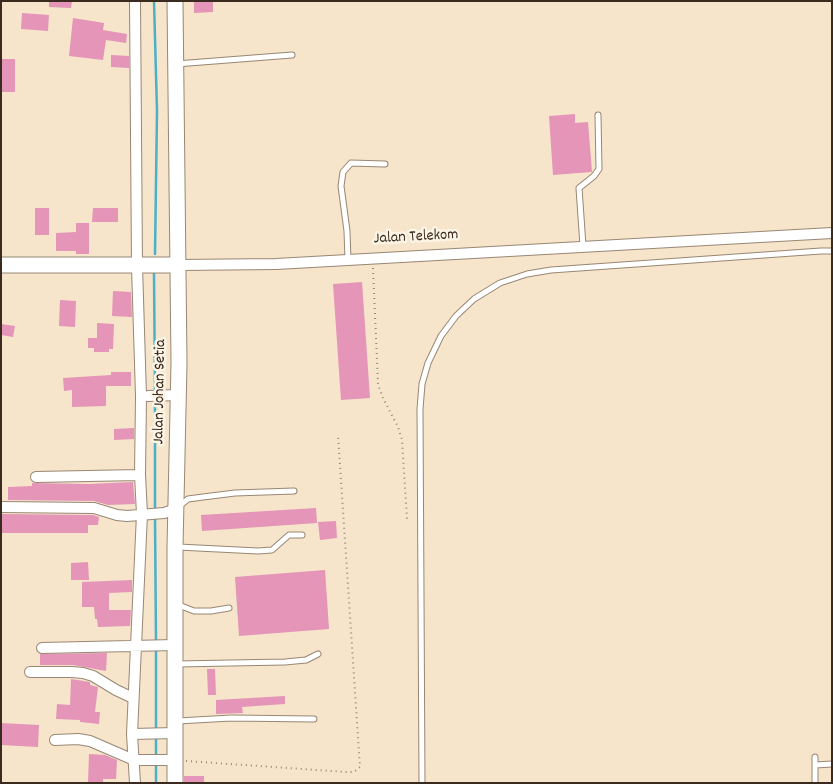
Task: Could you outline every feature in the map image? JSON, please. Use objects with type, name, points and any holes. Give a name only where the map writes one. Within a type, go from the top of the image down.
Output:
[{"type":"main road","name":"Jalan Johan Setia","points":[[175,1],[179,265],[170,511],[175,547],[176,604],[170,644],[176,664],[170,729],[170,760],[176,783]]},
{"type":"main road","name":"Jalan Telekom","points":[[1,265],[179,265]]},
{"type":"street","points":[[135,1],[137,266],[142,396],[140,475],[145,514],[140,645],[133,698],[137,734],[135,783]]},
{"type":"street","name":"Jalan Telekom","points":[[179,265],[276,264],[832,233]]},
{"type":"street","points":[[148,396],[175,395]]},
{"type":"street","points":[[36,477],[140,475]]},
{"type":"street","points":[[1,508],[94,508],[117,515],[170,511]]},
{"type":"street","points":[[42,648],[170,644]]},
{"type":"street","points":[[30,672],[83,673],[93,676],[133,698]]},
{"type":"street","points":[[137,734],[170,729]]},
{"type":"street","points":[[55,740],[78,739],[90,741],[137,760],[170,760]]},
{"type":"lane","points":[[176,64],[292,55]]},
{"type":"lane","points":[[583,246],[579,188],[594,176],[599,169],[598,115]]},
{"type":"lane","points":[[348,260],[347,231],[341,186],[343,172],[352,163],[384,164]]},
{"type":"lane","points":[[422,783],[420,409],[422,384],[428,362],[441,336],[456,316],[474,299],[500,283],[527,274],[552,270],[811,251],[832,252]]},
{"type":"lane","points":[[170,511],[188,500],[204,497],[235,493],[294,491]]},
{"type":"lane","points":[[175,547],[272,550],[289,535],[302,535]]},
{"type":"lane","points":[[176,604],[194,610],[211,611],[229,608]]},
{"type":"lane","points":[[176,664],[285,662],[306,660],[318,654]]},
{"type":"lane","points":[[170,729],[231,718],[314,719]]},
{"type":"lane","points":[[815,757],[815,783]]},
{"type":"lane","points":[[815,765],[832,764]]},
{"type":"path","points":[[373,258],[378,384],[402,440],[407,519]]},
{"type":"building","points":[[49,1],[72,1],[71,8],[49,7]]},
{"type":"building","points":[[194,1],[213,1],[213,12],[194,13]]},
{"type":"building","points":[[22,13],[49,15],[48,31],[21,29]]},
{"type":"building","points":[[73,18],[104,23],[103,30],[127,34],[126,43],[106,40],[103,60],[69,56]]},
{"type":"building","points":[[111,55],[129,56],[129,68],[111,67]]},
{"type":"building","points":[[1,59],[15,59],[15,92],[1,92]]},
{"type":"building","points":[[575,114],[575,123],[588,122],[592,172],[553,175],[549,116]]},
{"type":"building","points":[[35,208],[49,208],[49,235],[35,235]]},
{"type":"building","points":[[93,208],[118,208],[118,222],[92,222]]},
{"type":"building","points":[[76,223],[89,223],[89,254],[76,254],[76,251],[56,251],[56,233],[76,232]]},
{"type":"building","points":[[362,282],[370,398],[341,400],[333,284]]},
{"type":"building","points":[[113,291],[131,292],[132,317],[112,316]]},
{"type":"building","points":[[60,300],[76,301],[75,327],[59,326]]},
{"type":"building","points":[[97,323],[114,324],[113,349],[109,349],[109,352],[94,352],[94,348],[88,348],[88,338],[97,338]]},
{"type":"building","points":[[1,324],[15,326],[13,337],[1,335]]},
{"type":"building","points":[[111,372],[131,372],[131,386],[106,386],[106,406],[72,407],[72,390],[64,391],[63,378],[111,375]]},
{"type":"building","points":[[134,428],[134,439],[114,440],[114,429]]},
{"type":"building","points":[[133,482],[135,504],[108,505],[94,501],[8,500],[8,487],[32,486],[32,483],[89,484]]},
{"type":"building","points":[[316,508],[317,523],[202,531],[201,515]]},
{"type":"building","points":[[1,514],[93,515],[99,517],[98,525],[88,525],[88,533],[1,533]]},
{"type":"building","points":[[336,521],[337,538],[320,540],[318,522]]},
{"type":"building","points":[[88,562],[89,580],[71,580],[71,563]]},
{"type":"building","points":[[325,570],[329,629],[239,636],[235,577]]},
{"type":"building","points":[[132,580],[132,592],[109,593],[109,610],[131,610],[130,626],[98,627],[94,607],[82,607],[82,582]]},
{"type":"building","points":[[107,653],[106,671],[73,665],[40,665],[40,654]]},
{"type":"building","points":[[207,669],[215,669],[216,695],[208,695]]},
{"type":"building","points":[[71,679],[90,682],[90,685],[98,687],[95,712],[100,712],[99,724],[80,722],[80,720],[56,719],[57,704],[70,705]]},
{"type":"building","points":[[285,696],[285,704],[242,707],[243,713],[216,714],[216,700]]},
{"type":"building","points":[[1,723],[39,725],[38,747],[1,745]]},
{"type":"building","points":[[89,754],[105,755],[117,760],[116,779],[103,779],[103,783],[88,783]]},
{"type":"building","points":[[184,776],[204,776],[204,783],[184,783]]},
{"type":"waterway","points":[[154,1],[157,111],[155,254]]},
{"type":"waterway","points":[[154,273],[155,392]]},
{"type":"waterway","points":[[155,397],[155,512]]},
{"type":"waterway","points":[[155,517],[156,642]]},
{"type":"waterway","points":[[156,647],[156,732]]},
{"type":"waterway","points":[[156,737],[156,757]]},
{"type":"waterway","points":[[156,762],[156,783]]}]
